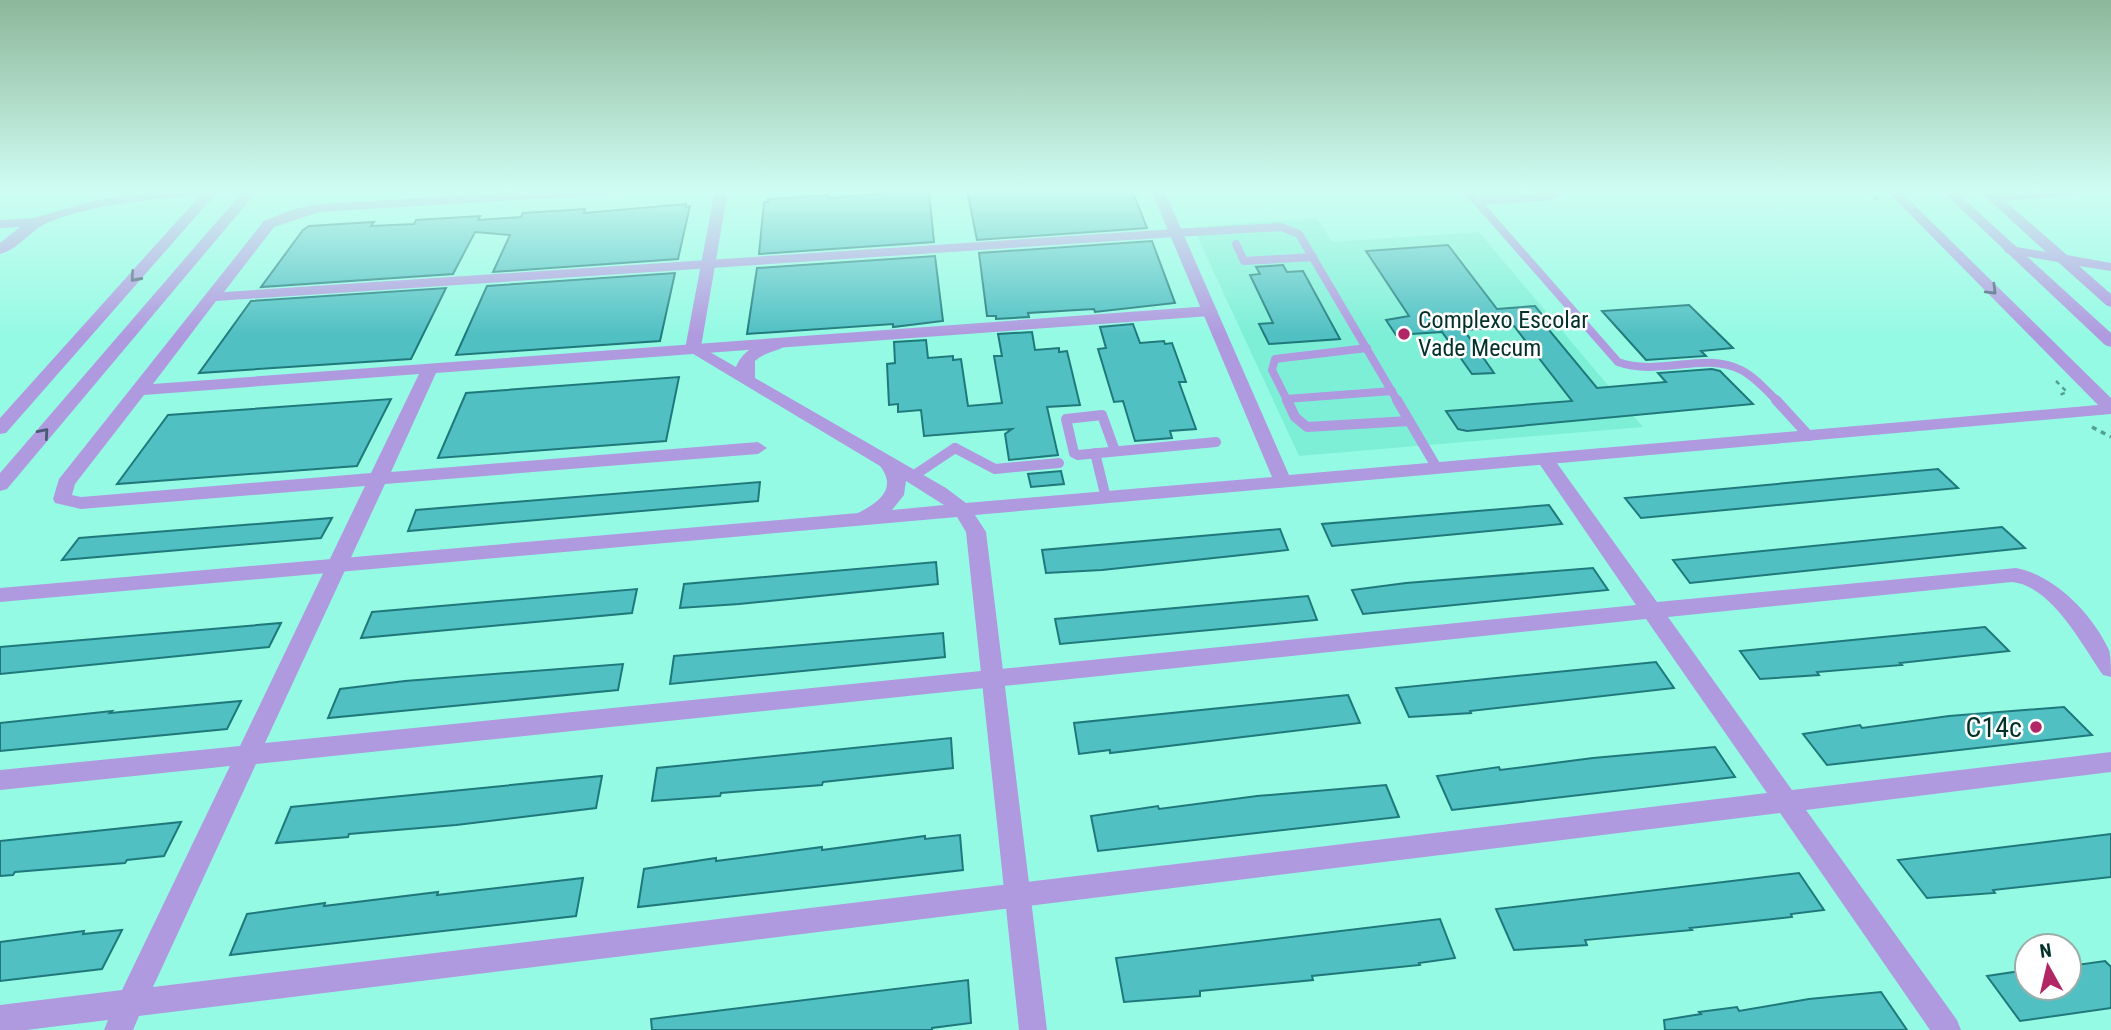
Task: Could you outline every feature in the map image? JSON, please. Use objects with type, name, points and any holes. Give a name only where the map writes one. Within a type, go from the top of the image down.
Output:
[{"type":"street","points":[[0,250],[15,238]]},
{"type":"street","points":[[0,429],[169,238]]},
{"type":"street","points":[[166,242],[172,238]]},
{"type":"street","points":[[257,238],[66,483],[61,496],[65,501],[81,503],[758,448]]},
{"type":"street","points":[[693,349],[712,238]]},
{"type":"street","points":[[211,297],[1099,238]]},
{"type":"street","points":[[1177,238],[1283,482]]},
{"type":"street","points":[[1940,238],[2111,408]]},
{"type":"street","points":[[1998,238],[2111,342]]},
{"type":"street","points":[[2037,238],[2111,302]]},
{"type":"street","points":[[0,485],[210,239]]},
{"type":"street","points":[[2011,250],[2062,261],[2111,267]]},
{"type":"street","points":[[138,390],[1210,312]]},
{"type":"street","points":[[747,380],[744,368],[750,356],[762,348],[781,343]]},
{"type":"street","points":[[693,349],[952,500],[963,511],[976,532],[1033,1030]]},
{"type":"street","points":[[118,1030],[430,369]]},
{"type":"street","points":[[0,595],[2111,408]]},
{"type":"street","points":[[1545,459],[1947,1030]]},
{"type":"street","points":[[854,520],[871,515],[886,505],[895,494],[899,482],[896,470],[886,461]]},
{"type":"street","points":[[0,780],[1991,576],[2017,576],[2036,582],[2056,597],[2111,669]]},
{"type":"street","points":[[0,1019],[2111,762]]},
{"type":"lane","points":[[1301,238],[1437,468]]},
{"type":"lane","points":[[1509,238],[1618,362],[1636,369],[1717,363],[1737,367],[1751,377],[1810,436]]},
{"type":"lane","points":[[1236,244],[1244,261],[1313,257]]},
{"type":"lane","points":[[1367,348],[1293,354],[1275,359],[1272,370],[1299,423],[1307,427],[1409,421]]},
{"type":"lane","points":[[1286,399],[1392,391]]},
{"type":"lane","points":[[1115,451],[1102,415],[1066,419],[1073,453],[1095,453],[1216,442]]},
{"type":"lane","points":[[913,476],[954,443],[995,469],[1059,464]]},
{"type":"lane","points":[[1095,453],[1106,498]]},
{"type":"path","points":[[2048,373],[2067,392],[2049,400],[2058,413],[2068,423],[2084,424],[2105,432],[2111,438]]},
{"type":"shaded area","name":"Complexo Escolar Vade Mecum","points":[[1198,238],[1330,238],[1332,242],[1390,238],[1484,238],[1643,427],[1299,456]]},
{"type":"building","points":[[297,238],[472,238],[453,274],[261,287]]},
{"type":"building","points":[[509,238],[683,238],[678,259],[493,272]]},
{"type":"building","points":[[761,238],[934,238],[934,242],[759,254]]},
{"type":"building","points":[[1152,241],[1175,303],[1095,312],[1094,309],[1028,313],[1029,317],[996,319],[996,316],[987,316],[979,253]]},
{"type":"building","points":[[1448,245],[1497,309],[1535,306],[1549,323],[1544,324],[1597,388],[1666,382],[1658,373],[1712,369],[1720,371],[1753,404],[1467,431],[1458,429],[1446,411],[1572,401],[1514,326],[1464,330],[1494,373],[1472,374],[1442,332],[1396,335],[1386,320],[1409,316],[1366,251]]},
{"type":"building","points":[[935,256],[943,321],[893,327],[893,324],[747,334],[757,268]]},
{"type":"building","points":[[1283,265],[1287,272],[1303,271],[1340,339],[1269,344],[1259,324],[1273,323],[1250,275],[1260,274],[1256,267]]},
{"type":"building","points":[[675,273],[660,341],[456,355],[487,286]]},
{"type":"building","points":[[446,288],[411,359],[199,373],[251,301]]},
{"type":"building","points":[[1689,305],[1733,348],[1701,351],[1706,356],[1646,360],[1602,311]]},
{"type":"building","points":[[1133,324],[1140,343],[1172,343],[1186,382],[1179,382],[1196,429],[1170,431],[1172,438],[1135,441],[1123,401],[1114,402],[1098,349],[1106,348],[1100,327]]},
{"type":"building","points":[[1032,332],[1035,350],[1059,348],[1059,352],[1067,351],[1080,405],[1047,407],[1058,455],[1009,460],[1005,434],[1012,429],[924,436],[921,410],[898,412],[898,404],[889,405],[887,364],[895,363],[894,342],[926,340],[928,358],[953,356],[953,360],[961,359],[968,406],[1002,403],[994,356],[1002,356],[998,334]]},
{"type":"building","points":[[679,377],[666,441],[438,458],[466,393]]},
{"type":"building","points":[[391,399],[357,466],[117,484],[168,415]]},
{"type":"building","points":[[1938,469],[1958,488],[1641,518],[1625,498]]},
{"type":"building","points":[[1061,471],[1064,484],[1031,487],[1028,474]]},
{"type":"building","points":[[760,482],[758,501],[408,531],[416,510]]},
{"type":"building","points":[[1549,505],[1562,524],[1332,546],[1322,524]]},
{"type":"building","points":[[332,518],[321,538],[62,560],[79,538]]},
{"type":"building","points":[[2002,527],[2025,548],[1690,583],[1673,560]]},
{"type":"building","points":[[1280,529],[1288,550],[1102,570],[1046,573],[1042,550]]},
{"type":"building","points":[[936,562],[938,584],[680,608],[684,584]]},
{"type":"building","points":[[1593,568],[1608,590],[1363,614],[1352,590],[1406,583]]},
{"type":"building","points":[[637,589],[632,613],[361,638],[372,612]]},
{"type":"building","points":[[1308,596],[1317,620],[1060,644],[1055,619]]},
{"type":"building","points":[[281,623],[269,647],[0,674],[0,647]]},
{"type":"building","points":[[1985,627],[2009,651],[1900,663],[1902,665],[1817,672],[1819,675],[1760,679],[1740,651]]},
{"type":"building","points":[[943,633],[945,657],[670,684],[674,656]]},
{"type":"building","points":[[1656,662],[1674,688],[1470,711],[1471,713],[1409,717],[1396,688]]},
{"type":"building","points":[[623,664],[618,690],[328,718],[340,689],[405,681]]},
{"type":"building","points":[[1348,695],[1360,723],[1110,753],[1110,750],[1079,754],[1074,723]]},
{"type":"building","points":[[241,701],[227,729],[0,751],[0,723]]},
{"type":"building","points":[[2064,707],[2092,735],[1827,765],[1803,734],[1860,725],[1862,728],[1949,716]]},
{"type":"building","points":[[951,738],[953,768],[823,782],[822,785],[652,801],[657,768]]},
{"type":"building","points":[[1715,747],[1735,777],[1452,810],[1437,776],[1499,767],[1500,770]]},
{"type":"building","points":[[602,776],[596,808],[276,843],[291,807]]},
{"type":"building","points":[[1386,785],[1399,817],[1098,851],[1091,816],[1158,806],[1159,809],[1257,796]]},
{"type":"building","points":[[181,822],[164,856],[127,860],[125,863],[15,872],[13,875],[0,876],[0,841]]},
{"type":"building","points":[[2111,834],[2111,877],[1993,890],[1995,893],[1927,898],[1898,860]]},
{"type":"building","points":[[960,835],[963,870],[638,907],[644,869],[716,858],[716,861],[925,836],[925,839]]},
{"type":"building","points":[[1799,873],[1824,910],[1791,914],[1792,917],[1690,928],[1692,930],[1585,940],[1587,945],[1514,950],[1496,909]]},
{"type":"building","points":[[583,878],[576,916],[230,955],[247,914],[325,903],[324,906]]},
{"type":"building","points":[[1440,919],[1455,958],[1419,963],[1420,965],[1312,976],[1313,980],[1200,991],[1200,996],[1124,1002],[1116,958]]},
{"type":"building","points":[[122,930],[102,969],[0,981],[0,942],[84,931],[83,934]]},
{"type":"building","points":[[2105,961],[2111,967],[2111,1008],[2020,1021],[1987,976],[2013,972],[2013,1002],[2083,1002],[2083,964]]},
{"type":"building","points":[[968,980],[971,1023],[932,1030],[652,1030],[651,1019]]},
{"type":"building","points":[[1881,992],[1907,1030],[1665,1030],[1664,1020],[1701,1014],[1699,1012],[1737,1007],[1739,1011],[1809,999]]},
{"type":"place","name":"Complexo Escolar Vade Mecum","points":[[1404,334]]},
{"type":"place","name":"C14c","points":[[2036,727]]}]
